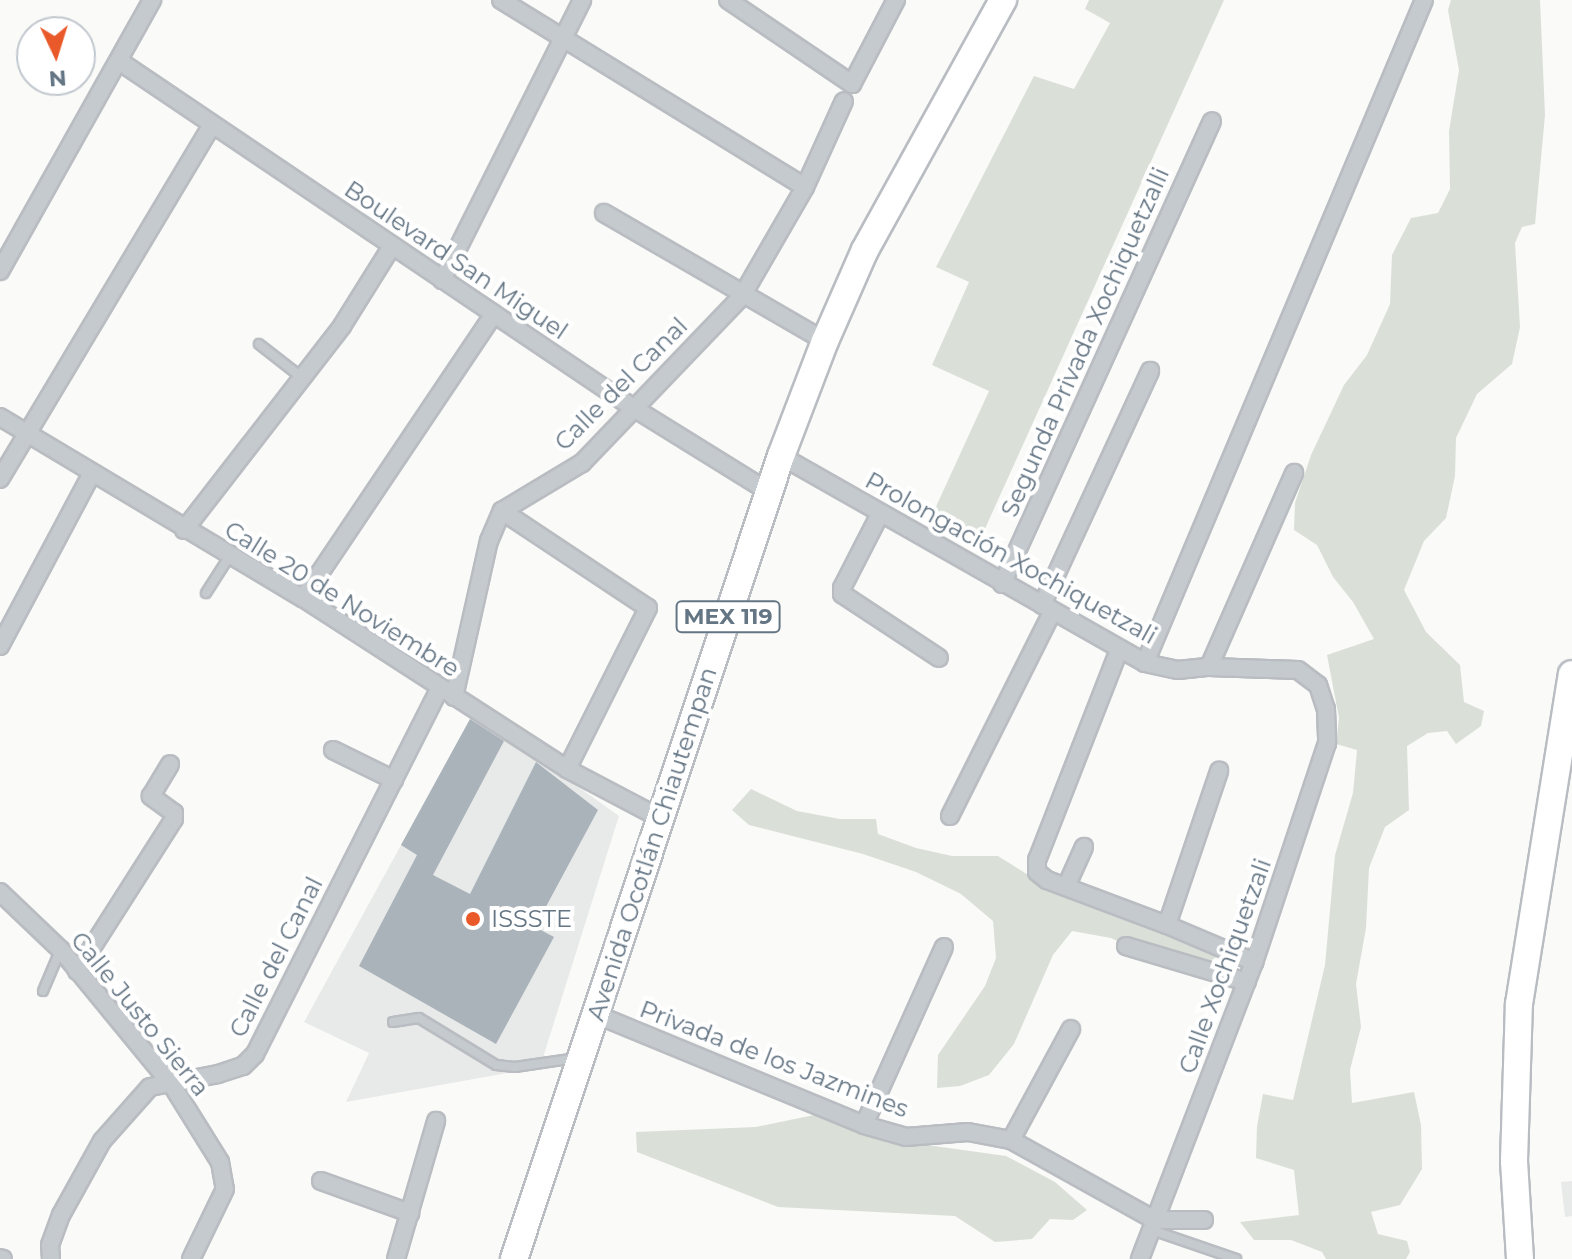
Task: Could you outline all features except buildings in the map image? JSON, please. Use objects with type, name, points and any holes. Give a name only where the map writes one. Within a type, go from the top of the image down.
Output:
[{"type":"main road","name":"Avenida Ocotlán Chiautempan","points":[[514,1259],[781,456],[825,341],[865,250],[1003,0]]},
{"type":"main road","points":[[1520,1259],[1514,1161],[1519,1004],[1572,674]]},
{"type":"main road","points":[[1535,1259],[1531,1152],[1538,1003],[1555,863],[1572,769]]},
{"type":"street","points":[[2,262],[152,0]]},
{"type":"street","points":[[501,0],[805,187]]},
{"type":"street","points":[[442,280],[582,0]]},
{"type":"street","points":[[728,0],[852,84],[896,0]]},
{"type":"street","points":[[1145,663],[1424,0]]},
{"type":"street","name":"Boulevard San Miguel","points":[[119,61],[632,407],[769,492]]},
{"type":"street","name":"Calle del Canal","points":[[51,1259],[50,1245],[61,1215],[102,1141],[150,1087],[172,1085],[243,1066],[255,1054],[394,780],[447,692],[489,541],[502,511],[582,463],[632,407],[742,296],[805,187],[844,101]]},
{"type":"street","name":"Segunda Privada Xochiquetzalli","points":[[1002,584],[1212,121]]},
{"type":"street","points":[[0,479],[25,432],[212,125]]},
{"type":"street","points":[[604,213],[742,296],[825,341]]},
{"type":"street","points":[[184,530],[300,376],[342,326],[392,246]]},
{"type":"street","points":[[303,598],[494,314]]},
{"type":"street","points":[[950,816],[1047,609],[1150,371]]},
{"type":"street","name":"Calle 20 de Noviembre","points":[[0,417],[229,557],[303,598],[567,769],[662,819]]},
{"type":"street","name":"Prolongación Xochiquetzali","points":[[781,456],[1145,663],[1178,670],[1209,667],[1298,670],[1318,685]]},
{"type":"street","points":[[0,646],[92,473]]},
{"type":"street","points":[[1209,667],[1294,473]]},
{"type":"street","points":[[502,511],[648,608],[567,769]]},
{"type":"street","points":[[880,514],[842,588],[842,594],[939,658]]},
{"type":"street","points":[[1119,650],[1037,860],[1037,872],[1066,887],[1254,962]]},
{"type":"street","name":"Calle Xochiquetzali","points":[[1140,1259],[1247,982],[1327,743],[1326,709],[1318,685]]},
{"type":"street","points":[[333,750],[394,780]]},
{"type":"street","points":[[77,971],[174,819],[174,813],[151,796],[170,764]]},
{"type":"street","points":[[1167,925],[1219,771]]},
{"type":"street","points":[[1066,887],[1084,847]]},
{"type":"street","name":"Calle Justo Sierra","points":[[0,892],[61,950],[172,1085],[225,1173],[225,1189],[198,1257]]},
{"type":"street","points":[[1126,946],[1247,982]]},
{"type":"street","points":[[864,1125],[944,947]]},
{"type":"street","name":"Privada de los Jazmines","points":[[595,1014],[864,1125],[906,1137],[968,1132],[1011,1140],[1154,1225]]},
{"type":"street","points":[[1011,1140],[1071,1029]]},
{"type":"street","points":[[396,1259],[436,1121]]},
{"type":"street","points":[[321,1181],[410,1213]]},
{"type":"street","points":[[1154,1225],[1204,1220]]},
{"type":"lane","points":[[259,344],[300,376]]},
{"type":"lane","points":[[206,593],[229,557]]},
{"type":"lane","points":[[43,991],[61,950]]},
{"type":"lane","points":[[393,1022],[419,1018],[496,1065],[515,1067],[582,1057]]},
{"type":"lane","points":[[1154,1225],[1236,1259]]},
{"type":"shaded area","points":[[1089,0],[1224,0],[979,542],[934,511],[989,391],[932,365],[969,282],[936,267],[1034,76],[1074,89],[1110,23],[1085,9]]},
{"type":"shaded area","points":[[1451,0],[1540,0],[1545,115],[1535,224],[1522,227],[1515,243],[1520,327],[1512,364],[1477,394],[1456,438],[1455,476],[1446,518],[1424,541],[1404,590],[1426,632],[1460,665],[1464,702],[1484,711],[1481,726],[1456,744],[1447,731],[1428,733],[1407,746],[1409,810],[1385,827],[1369,868],[1366,928],[1356,984],[1361,1027],[1350,1070],[1352,1103],[1414,1092],[1421,1125],[1422,1169],[1400,1205],[1371,1212],[1378,1234],[1407,1241],[1410,1252],[1406,1259],[1326,1259],[1322,1252],[1291,1240],[1254,1240],[1240,1222],[1299,1215],[1294,1170],[1256,1158],[1257,1126],[1263,1094],[1293,1100],[1325,965],[1335,855],[1353,793],[1357,750],[1336,744],[1339,718],[1327,655],[1374,639],[1353,602],[1333,577],[1317,545],[1294,530],[1295,503],[1311,455],[1344,385],[1367,355],[1390,304],[1392,255],[1411,218],[1438,213],[1450,189],[1449,131],[1459,70],[1448,10]]},
{"type":"shaded area","name":"ISSSTE","points":[[474,712],[619,816],[540,1067],[346,1102],[369,1053],[304,1022]]},
{"type":"shaded area","points":[[751,789],[797,811],[840,819],[876,819],[878,834],[916,848],[952,856],[998,856],[1044,885],[1202,943],[1217,955],[1208,968],[1178,969],[1111,938],[1072,931],[1053,955],[1014,1044],[989,1075],[960,1086],[937,1088],[938,1055],[985,986],[996,958],[993,921],[961,894],[916,872],[863,854],[749,825],[732,810]]},
{"type":"shaded area","points":[[819,1114],[891,1140],[1006,1156],[1055,1182],[1087,1210],[1073,1220],[1050,1219],[1032,1239],[995,1242],[955,1216],[778,1207],[637,1152],[636,1132],[756,1127]]},
{"type":"shaded area","points":[[1572,1181],[1572,1216],[1565,1217],[1561,1182]]},
{"type":"place","name":"ISSSTE","points":[[473,919]]}]
